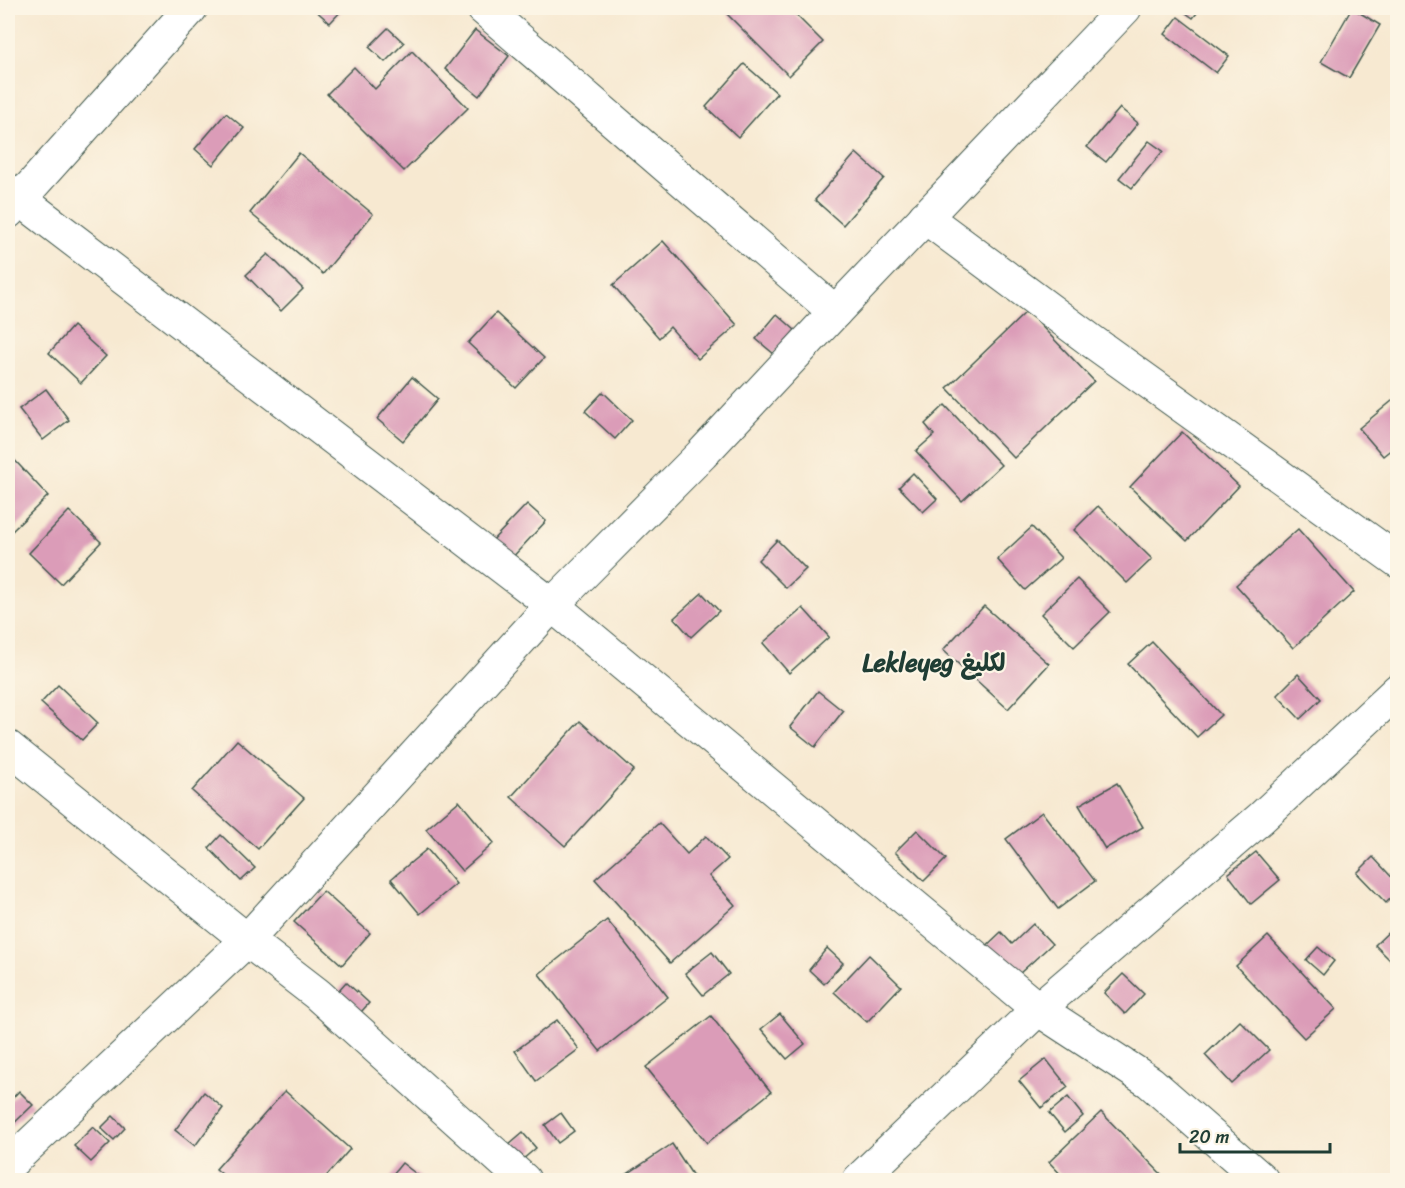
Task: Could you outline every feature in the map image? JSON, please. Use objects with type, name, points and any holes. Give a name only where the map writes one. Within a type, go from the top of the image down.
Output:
[{"type":"street","points":[[191,8],[11,200],[552,605],[1038,1009],[1150,1082],[1262,1180]]},
{"type":"street","points":[[483,8],[835,312]]},
{"type":"street","points":[[8,1165],[247,940],[552,605],[702,454],[1125,8]]},
{"type":"street","points":[[926,217],[1093,342],[1397,559]]},
{"type":"street","points":[[859,1180],[1038,1009],[1261,818],[1398,690]]},
{"type":"street","points":[[8,747],[317,994],[524,1180]]},
{"type":"building","points":[[313,8],[344,8],[330,23]]},
{"type":"building","points":[[733,8],[789,8],[823,42],[789,76],[727,14]]},
{"type":"building","points":[[1179,8],[1201,8],[1193,18]]},
{"type":"building","points":[[1352,8],[1380,25],[1349,78],[1321,62]]},
{"type":"building","points":[[1178,17],[1229,56],[1216,73],[1165,34]]},
{"type":"building","points":[[388,28],[404,43],[385,62],[369,47]]},
{"type":"building","points":[[475,30],[509,56],[479,96],[445,69]]},
{"type":"building","points":[[412,51],[468,108],[404,171],[327,94],[354,67],[375,89]]},
{"type":"building","points":[[744,64],[777,93],[738,137],[706,107]]},
{"type":"building","points":[[1120,108],[1138,123],[1106,162],[1087,147]]},
{"type":"building","points":[[226,113],[244,128],[213,165],[195,149]]},
{"type":"building","points":[[1149,141],[1163,151],[1132,188],[1119,178]]},
{"type":"building","points":[[299,153],[373,214],[323,274],[250,213]]},
{"type":"building","points":[[856,153],[884,178],[843,225],[815,200]]},
{"type":"building","points":[[663,241],[737,325],[698,359],[670,327],[659,338],[613,285]]},
{"type":"building","points":[[268,254],[303,289],[281,311],[246,275]]},
{"type":"building","points":[[1027,311],[1094,381],[1014,458],[947,388]]},
{"type":"building","points":[[496,313],[544,358],[516,388],[468,343]]},
{"type":"building","points":[[777,314],[795,330],[774,354],[756,339]]},
{"type":"building","points":[[73,326],[106,356],[81,383],[49,353]]},
{"type":"building","points":[[412,377],[438,399],[403,441],[377,419]]},
{"type":"building","points":[[46,389],[69,420],[43,440],[19,409]]},
{"type":"building","points":[[603,392],[632,420],[615,439],[585,411]]},
{"type":"building","points":[[1398,396],[1398,444],[1383,456],[1359,428]]},
{"type":"building","points":[[945,405],[1001,465],[962,501],[916,451],[934,435],[925,424]]},
{"type":"building","points":[[1182,432],[1239,486],[1187,541],[1130,487]]},
{"type":"building","points":[[8,453],[48,496],[8,535]]},
{"type":"building","points":[[913,473],[937,499],[923,512],[899,487]]},
{"type":"building","points":[[527,504],[546,521],[509,561],[490,543]]},
{"type":"building","points":[[1098,506],[1152,559],[1127,583],[1074,530]]},
{"type":"building","points":[[69,511],[101,542],[61,584],[29,553]]},
{"type":"building","points":[[1032,527],[1061,558],[1025,590],[997,559]]},
{"type":"building","points":[[1298,529],[1354,592],[1293,648],[1236,585]]},
{"type":"building","points":[[777,540],[806,569],[786,588],[758,560]]},
{"type":"building","points":[[1077,579],[1110,612],[1074,647],[1041,614]]},
{"type":"building","points":[[702,593],[719,611],[691,637],[674,618]]},
{"type":"building","points":[[984,606],[1049,664],[1008,709],[943,650]]},
{"type":"building","points":[[803,608],[829,637],[789,673],[763,643]]},
{"type":"building","points":[[1152,642],[1221,715],[1197,737],[1128,664]]},
{"type":"building","points":[[1298,674],[1321,699],[1300,719],[1277,695]]},
{"type":"building","points":[[58,685],[98,723],[82,740],[41,703]]},
{"type":"building","points":[[818,691],[843,711],[815,747],[790,727]]},
{"type":"building","points":[[580,721],[634,770],[565,846],[511,797]]},
{"type":"building","points":[[237,740],[304,798],[258,849],[192,791]]},
{"type":"building","points":[[1117,783],[1143,827],[1105,849],[1079,805]]},
{"type":"building","points":[[459,801],[494,843],[462,871],[426,829]]},
{"type":"building","points":[[1042,812],[1095,881],[1058,909],[1006,839]]},
{"type":"building","points":[[659,823],[687,854],[706,836],[728,859],[709,876],[735,905],[670,963],[595,879]]},
{"type":"building","points":[[917,830],[946,859],[924,881],[895,852]]},
{"type":"building","points":[[221,835],[255,868],[241,881],[209,848]]},
{"type":"building","points":[[427,849],[456,884],[420,914],[391,879]]},
{"type":"building","points":[[1256,852],[1280,880],[1251,904],[1228,874]]},
{"type":"building","points":[[1373,857],[1398,884],[1398,891],[1386,903],[1357,873]]},
{"type":"building","points":[[323,891],[370,933],[342,965],[294,922]]},
{"type":"building","points":[[607,920],[668,997],[600,1051],[539,974]]},
{"type":"building","points":[[1398,923],[1398,968],[1375,945]]},
{"type":"building","points":[[1033,924],[1052,944],[1009,983],[980,952],[1001,932],[1012,944]]},
{"type":"building","points":[[1268,936],[1336,1009],[1304,1038],[1236,966]]},
{"type":"building","points":[[1318,947],[1334,961],[1323,975],[1306,960]]},
{"type":"building","points":[[827,948],[843,963],[824,984],[809,970]]},
{"type":"building","points":[[712,952],[729,974],[703,995],[685,973]]},
{"type":"building","points":[[869,955],[901,986],[867,1022],[834,992]]},
{"type":"building","points":[[1123,974],[1144,994],[1125,1014],[1104,993]]},
{"type":"building","points":[[346,982],[369,1003],[353,1021],[330,1000]]},
{"type":"building","points":[[780,1014],[805,1044],[787,1059],[761,1029]]},
{"type":"building","points":[[711,1016],[771,1092],[707,1143],[646,1067]]},
{"type":"building","points":[[557,1020],[579,1049],[536,1081],[515,1051]]},
{"type":"building","points":[[1240,1021],[1269,1050],[1232,1084],[1205,1055]]},
{"type":"building","points":[[1046,1059],[1068,1087],[1041,1108],[1019,1081]]},
{"type":"building","points":[[19,1091],[33,1105],[9,1128],[8,1103]]},
{"type":"building","points":[[285,1091],[350,1149],[323,1180],[229,1180],[216,1169]]},
{"type":"building","points":[[204,1092],[223,1108],[195,1146],[175,1130]]},
{"type":"building","points":[[1068,1097],[1083,1116],[1065,1132],[1049,1113]]},
{"type":"building","points":[[1101,1112],[1167,1180],[1066,1180],[1049,1162]]},
{"type":"building","points":[[561,1113],[574,1131],[558,1143],[545,1125]]},
{"type":"building","points":[[113,1116],[125,1128],[114,1140],[101,1128]]},
{"type":"building","points":[[93,1127],[110,1143],[91,1162],[74,1146]]},
{"type":"building","points":[[523,1133],[536,1148],[522,1160],[509,1145]]},
{"type":"building","points":[[672,1144],[695,1179],[630,1180],[626,1175]]},
{"type":"building","points":[[402,1163],[424,1180],[388,1180]]},
{"type":"district","name":"Lekleyeg لكليغ","points":[[934,663]]}]
